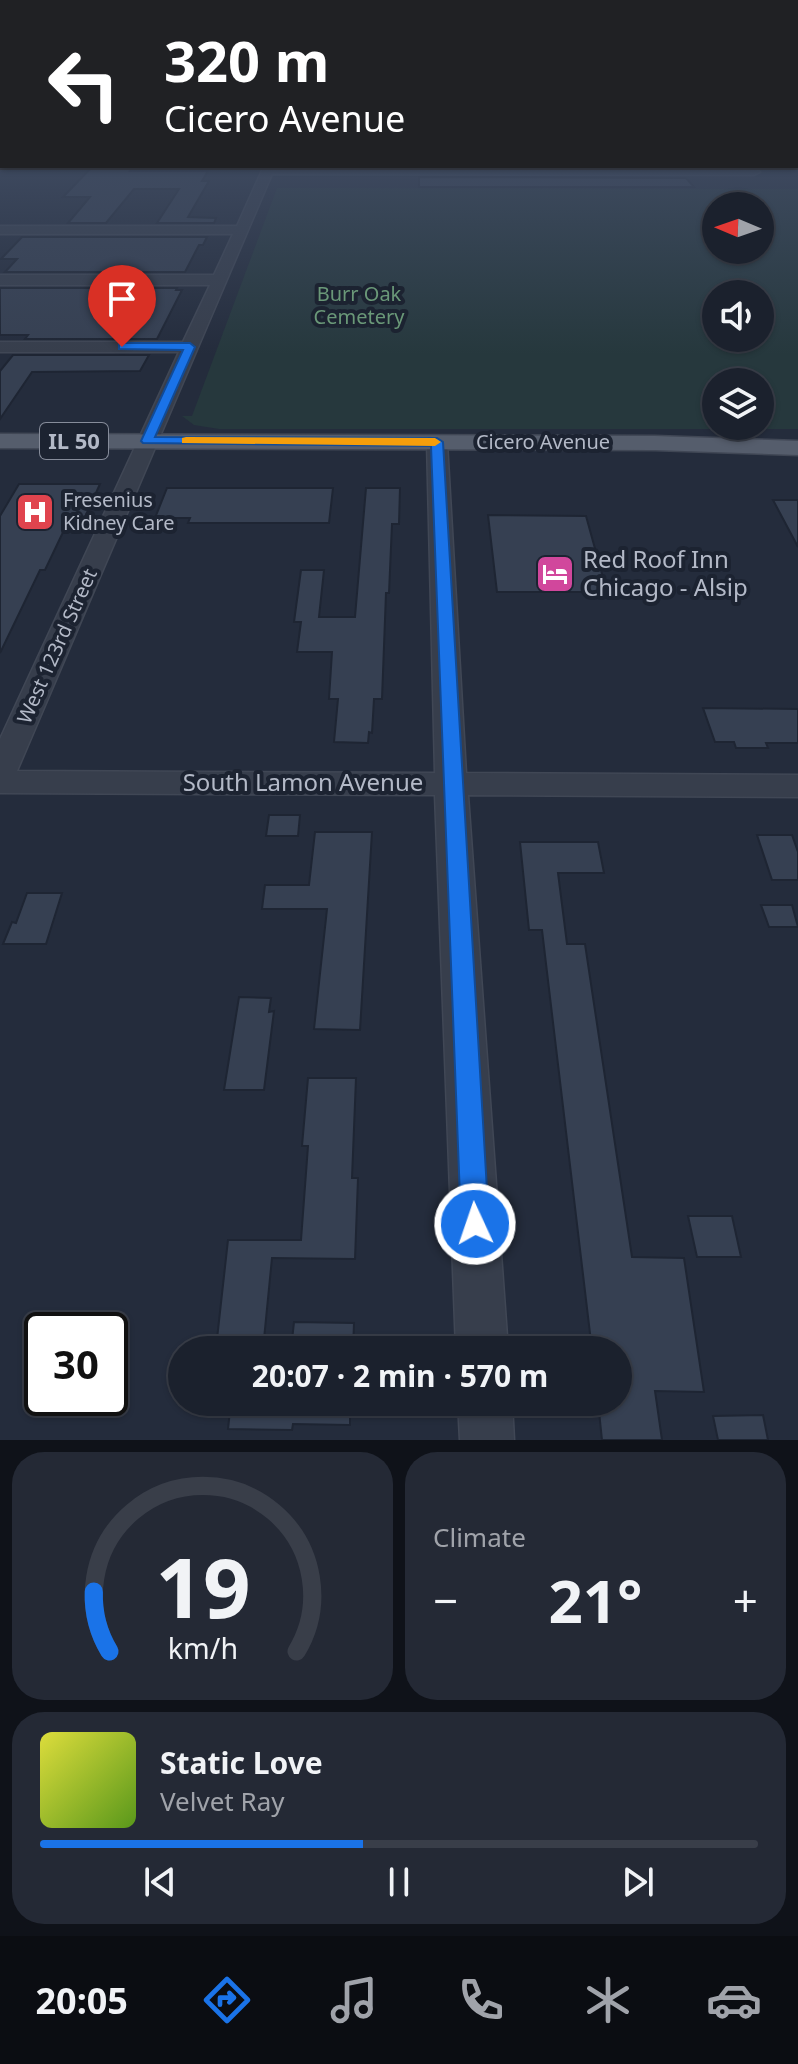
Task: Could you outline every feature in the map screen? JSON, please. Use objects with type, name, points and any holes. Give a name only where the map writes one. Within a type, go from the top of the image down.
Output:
[{"type":"main road","name":"Cicero Avenue","points":[[655,443],[798,438]]},
{"type":"main road","name":"Cicero Avenue","points":[[0,441],[655,443],[798,448]]},
{"type":"street","name":"West 123rd Street","points":[[0,774],[245,220]]},
{"type":"street","points":[[0,230],[241,230]]},
{"type":"street","points":[[0,280],[219,280]]},
{"type":"street","points":[[0,347],[190,347]]},
{"type":"street","points":[[437,442],[451,784],[481,1336]]},
{"type":"street","name":"South Lamon Avenue","points":[[0,782],[798,786]]},
{"type":"street","points":[[486,1416],[487,1440]]},
{"type":"green space","name":"Burr Oak Cemetery","points":[[265,220],[702,220],[702,264],[774,264],[774,220],[798,220],[798,429],[774,429],[774,368],[702,368],[702,429],[219,429],[194,425],[182,416],[192,416]]},
{"type":"building","points":[[70,220],[108,220],[106,223],[68,223]]},
{"type":"building","points":[[159,220],[215,220],[214,223],[157,223]]},
{"type":"building","points":[[22,237],[207,237],[203,245],[199,245],[185,272],[5,272],[17,259],[1,259]]},
{"type":"building","points":[[0,288],[182,290],[157,339],[25,339],[28,335],[0,335]]},
{"type":"building","points":[[13,355],[149,355],[140,371],[32,372],[0,419],[0,371]]},
{"type":"building","points":[[19,484],[100,484],[80,528],[65,528],[45,570],[40,570],[0,653],[0,516]]},
{"type":"building","points":[[167,488],[333,488],[329,523],[188,523],[190,518],[155,518]]},
{"type":"building","points":[[366,488],[400,488],[399,524],[392,524],[389,593],[386,593],[382,699],[374,699],[372,733],[369,732],[368,743],[334,742],[338,699],[329,699],[332,652],[297,652],[301,622],[294,622],[301,570],[324,570],[319,617],[355,617]]},
{"type":"building","points":[[773,500],[798,500],[798,547]]},
{"type":"building","points":[[488,515],[586,516],[607,592],[497,592]]},
{"type":"building","points":[[703,708],[798,709],[798,743],[766,743],[768,748],[736,748],[734,742],[715,742]]},
{"type":"building","points":[[269,815],[300,815],[298,836],[266,836]]},
{"type":"building","points":[[315,832],[372,832],[360,1030],[314,1029],[327,909],[262,909],[265,885],[309,885]]},
{"type":"building","points":[[757,835],[792,835],[798,852],[798,880],[772,880]]},
{"type":"building","points":[[520,842],[598,842],[604,873],[558,873],[567,944],[585,944],[632,1257],[684,1258],[704,1392],[655,1391],[662,1440],[602,1440],[599,1416],[632,1416],[632,1336],[590,1336],[542,930],[529,930]]},
{"type":"building","points":[[27,893],[62,893],[46,944],[3,944],[12,922],[16,923]]},
{"type":"building","points":[[761,905],[792,905],[798,927],[769,927]]},
{"type":"building","points":[[239,997],[271,998],[269,1012],[274,1011],[264,1090],[224,1090]]},
{"type":"building","points":[[308,1078],[356,1078],[352,1178],[358,1178],[355,1259],[272,1258],[264,1336],[217,1336],[228,1240],[301,1240],[308,1146],[302,1146]]},
{"type":"building","points":[[688,1216],[732,1216],[741,1257],[697,1257]]},
{"type":"building","points":[[294,1322],[354,1323],[354,1336],[292,1336]]},
{"type":"building","points":[[763,1415],[768,1440],[718,1440],[713,1416]]},
{"type":"building","points":[[229,1416],[350,1416],[350,1425],[293,1424],[292,1430],[228,1429]]},
{"type":"slow traffic","points":[[186,441],[435,442]]},
{"type":"place","name":"Fresenius Kidney Care","points":[[35,512]]},
{"type":"place","name":"Red Roof Inn Chicago - Alsip","points":[[555,574]]},
{"type":"route","points":[[122,347],[190,347],[148,441],[437,442],[451,784],[475,1224]]}]
